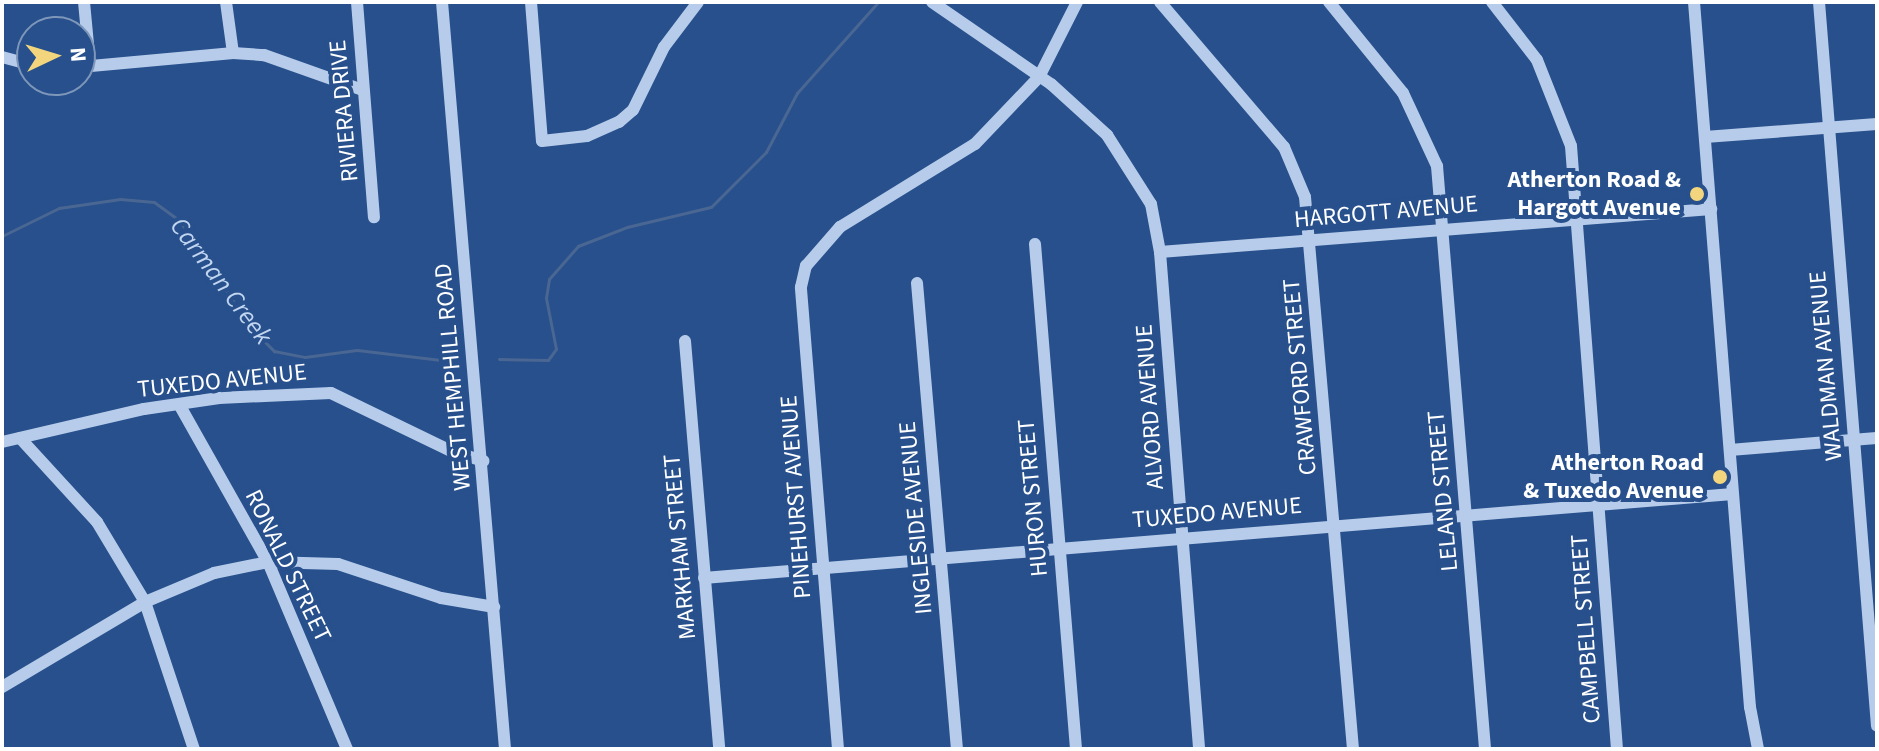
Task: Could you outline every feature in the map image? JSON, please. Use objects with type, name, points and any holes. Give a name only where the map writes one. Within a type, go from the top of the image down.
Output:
[{"type":"street","points":[[226,2],[233,53]]},
{"type":"street","name":"RIVIERA DRIVE","points":[[357,2],[374,217]]},
{"type":"street","name":"WEST HEMPHILL ROAD","points":[[442,2],[505,749]]},
{"type":"street","points":[[531,2],[542,141],[587,136],[619,122],[633,110],[664,47],[698,2]]},
{"type":"street","name":"ALVORD AVENUE","points":[[932,2],[1039,77],[1107,135],[1134,171],[1151,204],[1160,252],[1199,749]]},
{"type":"street","points":[[1039,77],[1077,2]]},
{"type":"street","name":"CRAWFORD STREET","points":[[1160,2],[1284,147],[1305,197],[1353,749]]},
{"type":"street","name":"LELAND STREET","points":[[1329,2],[1403,93],[1424,130],[1437,166],[1485,749]]},
{"type":"street","name":"CAMPBELL STREET","points":[[1492,2],[1537,60],[1556,98],[1571,146],[1617,749]]},
{"type":"street","points":[[1694,2],[1756,746]]},
{"type":"street","name":"WALDMAN AVENUE","points":[[1819,2],[1877,726]]},
{"type":"street","points":[[96,65],[233,53],[298,64],[363,90]]},
{"type":"street","name":"PINEHURST AVENUE","points":[[838,749],[801,287],[806,266],[820,246],[840,227],[975,144],[1039,77]]},
{"type":"street","points":[[1705,137],[1877,124]]},
{"type":"street","name":"HARGOTT AVENUE","points":[[1160,252],[1711,209]]},
{"type":"street","name":"HURON STREET","points":[[1035,244],[1076,749]]},
{"type":"street","name":"INGLESIDE AVENUE","points":[[917,283],[957,749]]},
{"type":"street","name":"MARKHAM STREET","points":[[685,341],[719,749]]},
{"type":"street","name":"TUXEDO AVENUE","points":[[2,442],[144,409],[219,398],[331,393],[451,451],[483,461]]},
{"type":"street","name":"RONALD STREET","points":[[180,406],[268,562],[347,749]]},
{"type":"street","points":[[20,438],[97,522],[145,602],[194,749]]},
{"type":"street","points":[[1730,450],[1877,438]]},
{"type":"street","name":"TUXEDO AVENUE","points":[[704,578],[1733,494]]},
{"type":"street","points":[[2,687],[145,602],[214,573],[268,562],[338,564],[441,598],[494,607]]},
{"type":"waterway","name":"Carman Creek","points":[[499,359],[548,360],[556,349],[546,298],[549,279],[578,246],[627,227],[711,207],[766,152],[797,93],[878,2]]},
{"type":"waterway","name":"Carman Creek","points":[[2,236],[59,208],[120,199],[154,202],[179,220],[251,328],[274,351],[305,357],[357,350],[449,361]]},
{"type":"place","name":"Atherton Road & Hargott Avenue","points":[[1697,194]]},
{"type":"place","name":"Atherton Road & Tuxedo Avenue","points":[[1720,477]]}]
